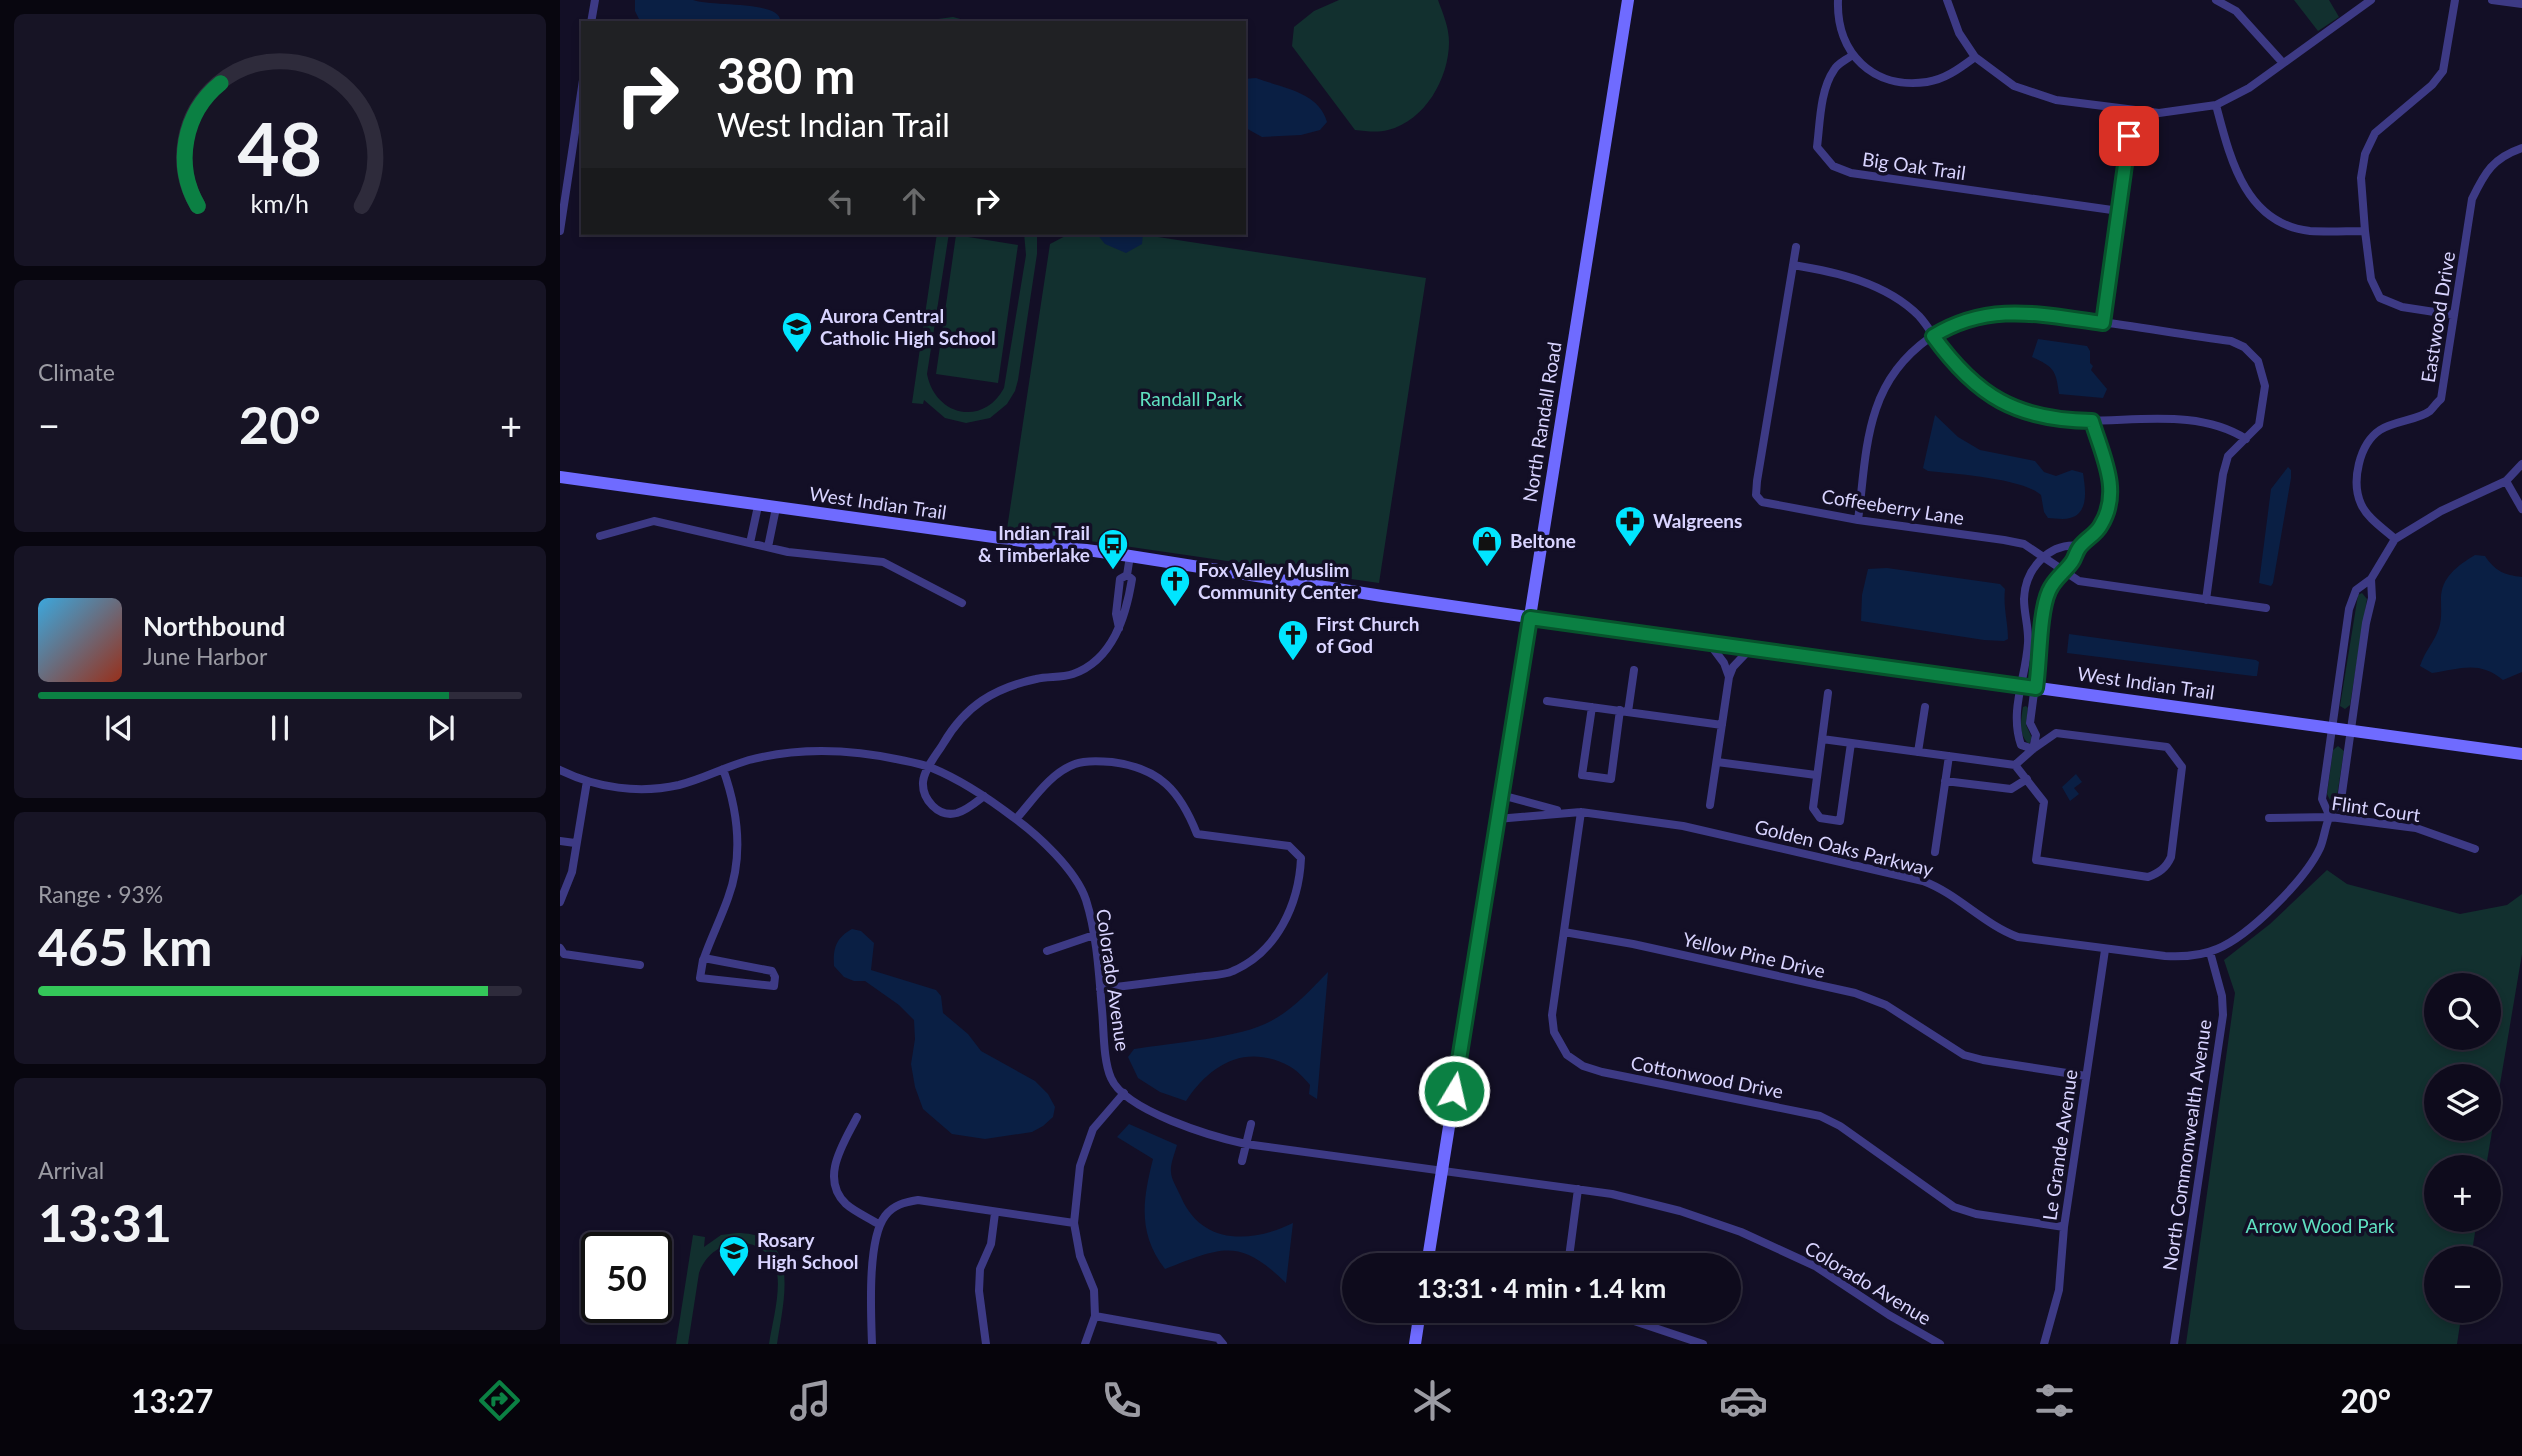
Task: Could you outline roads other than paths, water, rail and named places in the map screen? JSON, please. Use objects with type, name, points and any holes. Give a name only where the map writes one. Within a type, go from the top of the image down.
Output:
[{"type":"main road","name":"North Randall Road","points":[[1429,1253],[1628,0]]},
{"type":"main road","name":"West Indian Trail","points":[[560,477],[1130,556],[1530,618],[2522,754]]},
{"type":"main road","points":[[1415,1344],[1418,1323]]},
{"type":"street","points":[[591,21],[595,0]]},
{"type":"street","points":[[1839,0],[1839,21],[1852,56],[1873,73],[1909,83],[1928,82],[1947,76],[1975,57]]},
{"type":"street","points":[[1947,0],[1959,33],[1975,57],[2014,86],[2056,100],[2159,113],[2216,106],[2249,88],[2371,0]]},
{"type":"street","points":[[2216,0],[2236,11],[2283,63]]},
{"type":"street","points":[[2454,315],[2402,307],[2380,298],[2371,279],[2361,178],[2365,154],[2375,133],[2432,85],[2443,71],[2455,0]]},
{"type":"street","points":[[2492,0],[2522,4]]},
{"type":"street","name":"Big Oak Trail","points":[[1852,56],[1834,68],[1821,117],[1817,147],[1833,166],[1851,173],[2119,211]]},
{"type":"street","points":[[560,231],[581,93]]},
{"type":"street","points":[[2216,106],[2243,188],[2260,209],[2288,226],[2309,231],[2365,231]]},
{"type":"street","points":[[2103,323],[2132,111]]},
{"type":"street","name":"Eastwood Drive","points":[[2395,538],[2361,505],[2357,484],[2361,457],[2371,437],[2396,422],[2428,412],[2441,399],[2473,199],[2486,171],[2506,153],[2522,148]]},
{"type":"street","name":"Coffeeberry Lane","points":[[1796,247],[1756,495],[1767,504],[2024,544],[2078,580],[2102,586],[2266,608]]},
{"type":"street","points":[[1793,265],[1852,277],[1871,285],[1916,314],[1965,374],[2004,404],[2022,412],[2049,419],[2168,419],[2229,428],[2246,439]]},
{"type":"street","points":[[1858,520],[1870,435],[1876,410],[1885,390],[1904,359],[1933,336],[1968,318],[2014,312],[2231,341],[2244,347],[2258,361],[2265,386],[2259,425],[2228,456],[2223,474],[2206,600]]},
{"type":"street","points":[[2033,748],[2036,736],[2030,723],[2045,601],[2054,579],[2073,561],[2080,546],[2087,542],[2103,523],[2108,510],[2111,483],[2092,421]]},
{"type":"street","name":"Golden Oaks Parkway","points":[[2330,817],[2322,799],[2349,609],[2356,590],[2371,579],[2395,538],[2441,510],[2507,481],[2522,464]]},
{"type":"street","points":[[2507,481],[2522,509]]},
{"type":"street","points":[[750,543],[758,506]]},
{"type":"street","points":[[768,547],[776,508]]},
{"type":"street","points":[[600,536],[654,522],[808,555],[883,562],[962,603]]},
{"type":"street","points":[[2033,748],[2021,745],[2017,733],[2019,686],[2028,642],[2024,611],[2026,584],[2043,556],[2068,544],[2080,546]]},
{"type":"street","points":[[984,796],[970,808],[956,814],[945,814],[932,806],[925,794],[925,776],[952,729],[972,708],[998,689],[1037,678],[1073,674],[1101,657],[1119,628],[1127,607],[1132,579],[1127,575],[1130,556]]},
{"type":"street","name":"Golden Oaks Parkway","points":[[1497,820],[1581,812],[1683,826],[1911,878],[1948,892],[2008,933],[2033,940],[2181,957],[2210,952],[2231,943],[2242,934],[2299,879],[2320,848],[2330,817],[2341,800],[2372,597],[2371,579]]},
{"type":"street","points":[[1709,643],[1724,663],[1729,677]]},
{"type":"street","points":[[1710,805],[1729,677],[1750,649]]},
{"type":"street","points":[[1592,707],[1582,775],[1611,779],[1633,670]]},
{"type":"street","points":[[1828,693],[1812,808],[1820,818],[1840,821],[1851,743]]},
{"type":"street","points":[[1547,701],[1722,725]]},
{"type":"street","points":[[1918,752],[1925,707]]},
{"type":"street","points":[[1822,739],[2015,765],[2045,806],[2036,860],[2148,877],[2159,873],[2168,864],[2182,768],[2167,747],[2056,733],[2033,748],[2015,765]]},
{"type":"street","name":"Colorado Avenue","points":[[560,770],[612,787],[646,789],[678,785],[761,758],[825,750],[877,755],[930,767],[984,796],[1016,819],[1070,872],[1085,898],[1094,935],[1111,1079],[1124,1093],[1151,1112],[1218,1138],[1246,1144],[1612,1194],[1681,1211],[1741,1232],[1815,1266],[1889,1315],[1940,1344]]},
{"type":"street","points":[[1935,852],[1949,756]]},
{"type":"street","points":[[1016,819],[1054,776],[1076,763],[1102,761],[1131,765],[1156,775],[1176,792],[1188,810],[1197,834],[1289,846],[1301,858],[1300,875],[1290,911],[1273,942],[1256,958],[1231,972],[1100,989]]},
{"type":"street","points":[[1717,762],[1816,775]]},
{"type":"street","points":[[704,958],[772,971],[775,986],[700,978],[704,958],[729,896],[737,864],[736,815],[723,769]]},
{"type":"street","points":[[1945,781],[2011,789],[2027,779]]},
{"type":"street","points":[[560,902],[569,881],[587,781]]},
{"type":"street","name":"Golden Oaks Parkway","points":[[1502,795],[1563,812]]},
{"type":"street","name":"Cottonwood Drive","points":[[1581,812],[1553,1000],[1554,1032],[1567,1055],[1583,1066],[1602,1072],[1820,1116],[1840,1126],[1954,1207],[1976,1214],[2064,1227]]},
{"type":"street","name":"Flint Court","points":[[2269,818],[2330,817],[2416,828],[2475,849]]},
{"type":"street","points":[[560,841],[575,843]]},
{"type":"street","name":"Yellow Pine Drive","points":[[1564,932],[1633,944],[1855,993],[1886,1005],[1964,1055],[2086,1076]]},
{"type":"street","points":[[1047,951],[1094,935]]},
{"type":"street","points":[[560,948],[564,954],[640,965]]},
{"type":"street","name":"Le Grande Avenue","points":[[2044,1344],[2059,1290],[2064,1227],[2105,950]]},
{"type":"street","name":"North Commonwealth Avenue","points":[[2174,1344],[2222,1015],[2222,996],[2210,952]]},
{"type":"street","points":[[1085,1344],[1095,1316],[1094,1290],[1080,1256],[1074,1223],[1080,1166],[1093,1129],[1124,1093]]},
{"type":"street","points":[[857,1117],[834,1164],[834,1177],[838,1192],[846,1204],[880,1225]]},
{"type":"street","points":[[1242,1161],[1251,1124]]},
{"type":"street","points":[[1570,1253],[1578,1189]]},
{"type":"street","points":[[872,1344],[870,1283],[880,1225],[891,1209],[905,1202],[918,1200],[1074,1223]]},
{"type":"street","points":[[986,1344],[979,1291],[980,1269],[990,1244],[995,1213]]},
{"type":"street","points":[[1095,1316],[1218,1338],[1223,1344]]},
{"type":"street","points":[[1640,1323],[1703,1344]]},
{"type":"water","points":[[635,0],[693,0],[759,7],[771,11],[778,16],[779,21],[640,21],[635,11]]},
{"type":"water","points":[[1256,78],[1298,92],[1316,104],[1327,122],[1320,130],[1301,135],[1262,137],[1246,128],[1246,79]]},
{"type":"water","points":[[1098,235],[1143,235],[1142,244],[1126,253],[1105,244]]},
{"type":"water","points":[[2038,339],[2087,346],[2093,366],[2091,370],[2107,389],[2103,398],[2059,394],[2053,370],[2032,357]]},
{"type":"water","points":[[1935,415],[1958,437],[1980,450],[2035,461],[2044,472],[2056,476],[2072,470],[2083,473],[2085,499],[2081,511],[2070,518],[2048,518],[2041,495],[2032,489],[2004,481],[1928,471],[1923,468]]},
{"type":"water","points":[[2288,467],[2291,470],[2291,478],[2271,586],[2259,583],[2271,489]]},
{"type":"water","points":[[2475,555],[2485,556],[2500,571],[2522,577],[2522,672],[2503,680],[2477,668],[2432,673],[2420,666],[2439,628],[2443,586],[2456,568]]},
{"type":"water","points":[[1887,568],[2000,584],[2005,589],[2008,639],[1984,640],[1861,621],[1862,595],[1868,569]]},
{"type":"water","points":[[2069,634],[2256,660],[2259,662],[2257,676],[2067,653]]},
{"type":"water","points":[[2076,774],[2082,782],[2074,788],[2079,794],[2070,801],[2062,787]]},
{"type":"water","points":[[852,929],[861,931],[874,943],[871,970],[936,990],[941,996],[943,1013],[968,1034],[981,1051],[1035,1081],[1048,1094],[1055,1107],[1053,1117],[1032,1132],[985,1139],[952,1134],[923,1109],[911,1064],[915,1039],[914,1020],[899,1005],[865,981],[844,977],[834,966],[837,944],[842,936]]},
{"type":"water","points":[[1328,972],[1317,1099],[1309,1094],[1310,1085],[1295,1070],[1273,1059],[1258,1057],[1244,1057],[1218,1068],[1206,1077],[1186,1101],[1160,1092],[1138,1078],[1128,1057],[1134,1049],[1224,1036],[1258,1027],[1287,1011]]},
{"type":"water","points":[[1129,1124],[1177,1145],[1171,1166],[1172,1178],[1190,1213],[1202,1225],[1229,1236],[1245,1236],[1277,1230],[1293,1223],[1286,1283],[1255,1258],[1229,1250],[1201,1255],[1165,1269],[1156,1256],[1146,1229],[1145,1202],[1153,1159],[1117,1137]]},
{"type":"place","name":"Aurora Central Catholic High School","points":[[797,354]]},
{"type":"place","name":"Walgreens","points":[[1630,548]]},
{"type":"place","name":"Beltone","points":[[1487,568]]},
{"type":"place","name":"Indian Trail & Timberlake","points":[[1113,571]]},
{"type":"place","name":"Fox Valley Muslim Community Center","points":[[1175,608]]},
{"type":"place","name":"First Church of God","points":[[1293,662]]},
{"type":"place","name":"Rosary High School","points":[[734,1278]]},
{"type":"park label","name":"Randall Park","points":[[1191,399]]},
{"type":"park label","name":"Arrow Wood Park","points":[[2320,1226]]}]
